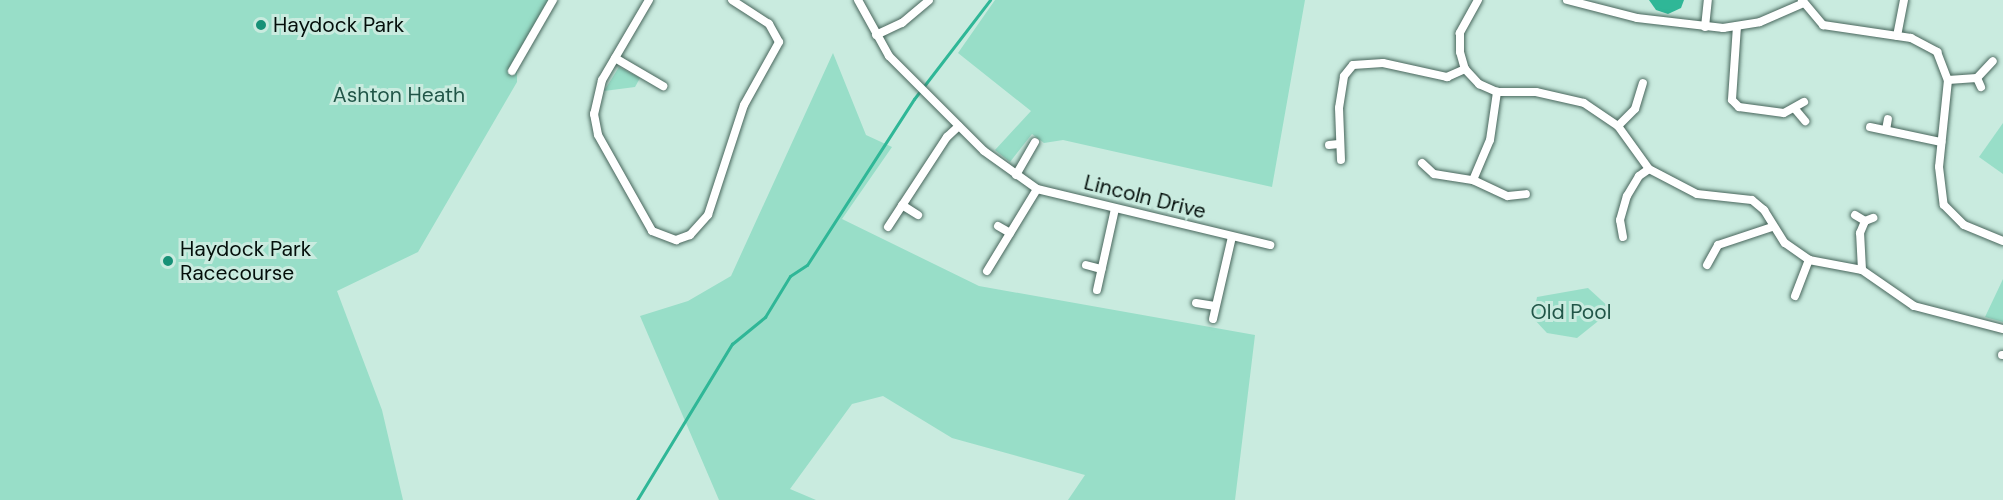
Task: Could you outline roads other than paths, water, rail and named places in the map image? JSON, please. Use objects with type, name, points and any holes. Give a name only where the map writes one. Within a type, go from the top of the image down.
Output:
[{"type":"street","points":[[512,71],[553,0]]},
{"type":"street","points":[[649,0],[596,96],[598,135],[652,231],[661,238],[687,237],[708,215],[744,105],[779,42],[769,24],[734,1]]},
{"type":"street","name":"Lincoln Drive","points":[[858,0],[876,35],[921,89],[959,126],[1016,175],[1037,189],[1270,245]]},
{"type":"street","points":[[876,35],[902,23],[929,0]]},
{"type":"street","points":[[1478,0],[1460,33],[1465,69],[1479,84],[1497,92],[1567,97],[1593,108],[1618,126],[1649,169],[1697,194],[1752,201],[1764,210],[1772,227],[1809,260],[1862,270],[1899,300],[2003,329]]},
{"type":"street","points":[[1567,0],[1597,11],[1705,27],[1737,26],[1803,2],[1823,25],[1897,36],[1926,44],[1937,52],[1947,80],[1941,142],[1944,205],[1964,225],[2003,241]]},
{"type":"street","points":[[1705,27],[1708,0]]},
{"type":"street","points":[[1897,36],[1904,0]]},
{"type":"street","points":[[1737,26],[1732,100],[1739,107],[1784,113],[1804,102]]},
{"type":"street","points":[[615,58],[663,86]]},
{"type":"street","points":[[1947,80],[1977,78],[1993,61]]},
{"type":"street","points":[[1341,159],[1339,144],[1344,76],[1353,65],[1383,63],[1447,77],[1465,69]]},
{"type":"street","points":[[1977,78],[1980,87]]},
{"type":"street","points":[[1618,126],[1635,109],[1643,83]]},
{"type":"street","points":[[1473,180],[1490,140],[1497,92]]},
{"type":"street","points":[[1795,109],[1805,121]]},
{"type":"street","points":[[1886,130],[1888,119]]},
{"type":"street","points":[[888,227],[947,137],[959,126]]},
{"type":"street","points":[[1870,127],[1941,142]]},
{"type":"street","points":[[1016,175],[1035,142]]},
{"type":"street","points":[[1329,145],[1339,144]]},
{"type":"street","points":[[1422,163],[1434,174],[1473,180],[1508,196],[1526,194]]},
{"type":"street","points":[[1623,237],[1620,220],[1627,196],[1639,176],[1649,169]]},
{"type":"street","points":[[987,271],[1037,189]]},
{"type":"street","points":[[902,205],[918,215]]},
{"type":"street","points":[[1097,290],[1115,209]]},
{"type":"street","points":[[1855,215],[1869,220],[1860,233],[1862,270]]},
{"type":"street","points":[[998,226],[1010,233]]},
{"type":"street","points":[[1707,266],[1718,245],[1772,227]]},
{"type":"street","points":[[1213,319],[1232,237]]},
{"type":"street","points":[[1795,296],[1809,260]]},
{"type":"street","points":[[1086,265],[1101,268]]},
{"type":"street","points":[[1196,303],[1215,306]]},
{"type":"waterway","points":[[637,500],[732,344],[765,317],[790,276],[807,265],[914,99],[990,0]]},
{"type":"place","name":"Haydock Park","points":[[261,25]]},
{"type":"place","name":"Haydock Park Racecourse","points":[[168,261]]},
{"type":"park label","name":"Ashton Heath","points":[[399,95]]},
{"type":"park label","name":"Old Pool","points":[[1571,312]]}]
